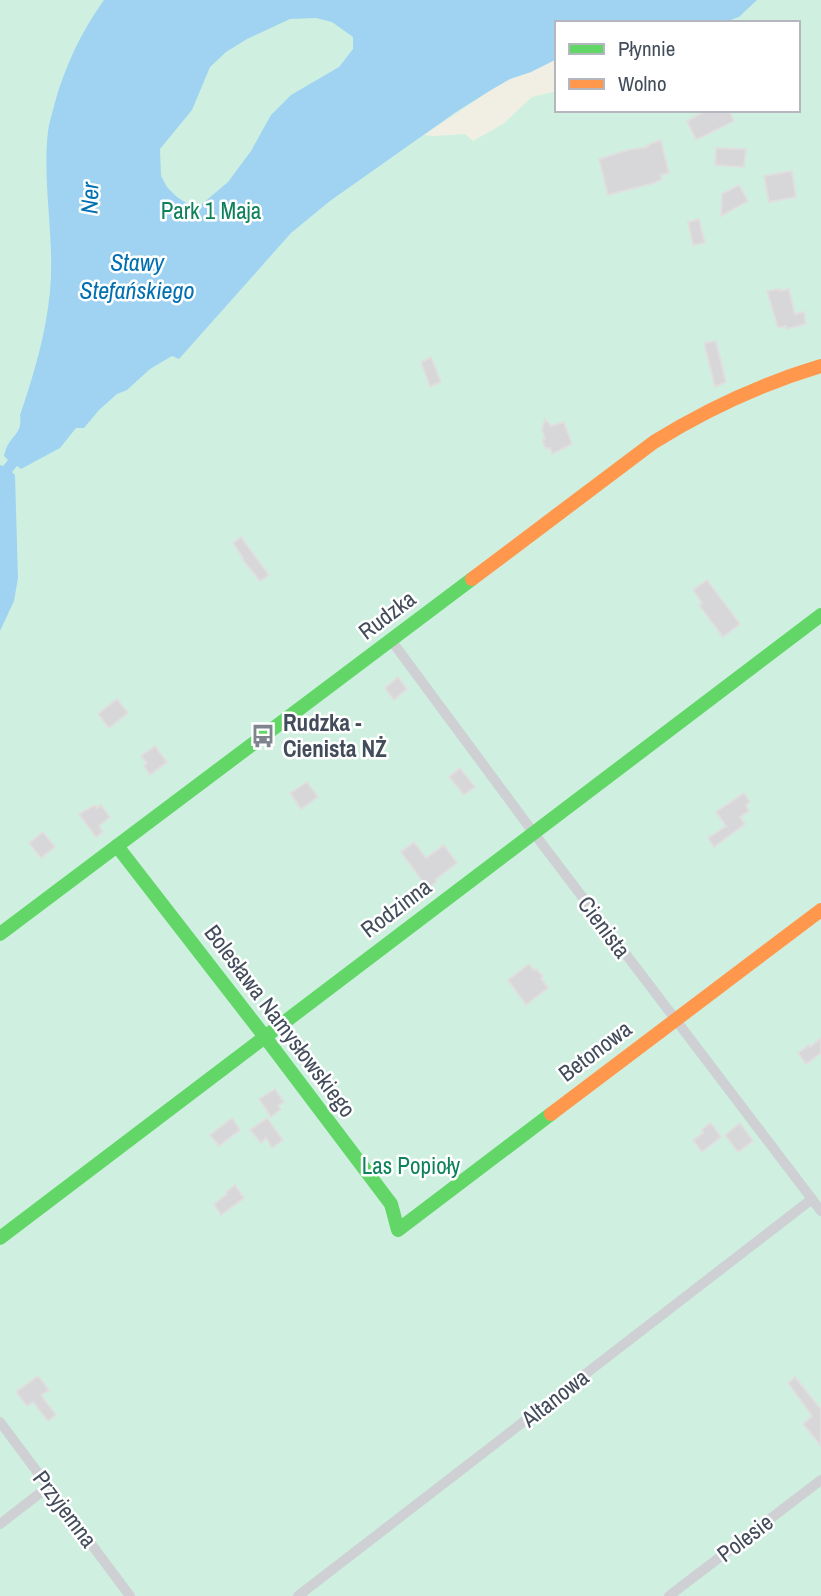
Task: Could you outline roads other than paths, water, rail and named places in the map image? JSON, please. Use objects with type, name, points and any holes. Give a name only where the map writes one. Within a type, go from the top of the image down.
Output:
[{"type":"street","name":"Rudzka","points":[[0,934],[672,431],[737,396],[781,378],[821,366]]},
{"type":"street","name":"Rodzinna","points":[[0,1238],[821,615]]},
{"type":"street","name":"Cienista","points":[[391,640],[674,1020],[821,1211]]},
{"type":"street","name":"Bolesława Namysłowskiego","points":[[117,846],[391,1204],[398,1230]]},
{"type":"street","name":"Betonowa","points":[[398,1230],[821,910]]},
{"type":"street","name":"Altanowa","points":[[298,1596],[812,1199]]},
{"type":"street","name":"Przyjemna","points":[[0,1422],[130,1596]]},
{"type":"street","name":"Polesie","points":[[668,1596],[821,1480]]},
{"type":"street","points":[[0,1524],[48,1486]]},
{"type":"water","name":"Stawy Stefańskiego","points":[[104,0],[757,0],[739,17],[728,21],[555,21],[555,60],[510,79],[456,112],[330,201],[291,233],[179,359],[172,356],[150,369],[99,410],[84,428],[76,428],[60,448],[21,469],[17,466],[12,472],[15,475],[18,578],[14,601],[0,631],[0,465],[3,466],[8,460],[4,456],[6,450],[19,428],[48,307],[51,251],[46,171],[48,128],[68,64]],"holes":[[[316,18],[332,22],[353,37],[353,49],[339,67],[291,95],[271,115],[251,151],[228,182],[202,204],[188,204],[167,187],[161,176],[160,149],[192,110],[210,67],[226,52],[290,19]]]},
{"type":"place","name":"Rudzka - Cienista NŻ","points":[[263,736]]},
{"type":"water label","name":"Ner","points":[[90,198]]},
{"type":"park label","name":"Park 1 Maja","points":[[211,211]]},
{"type":"park label","name":"Las Popioły","points":[[411,1166]]}]
